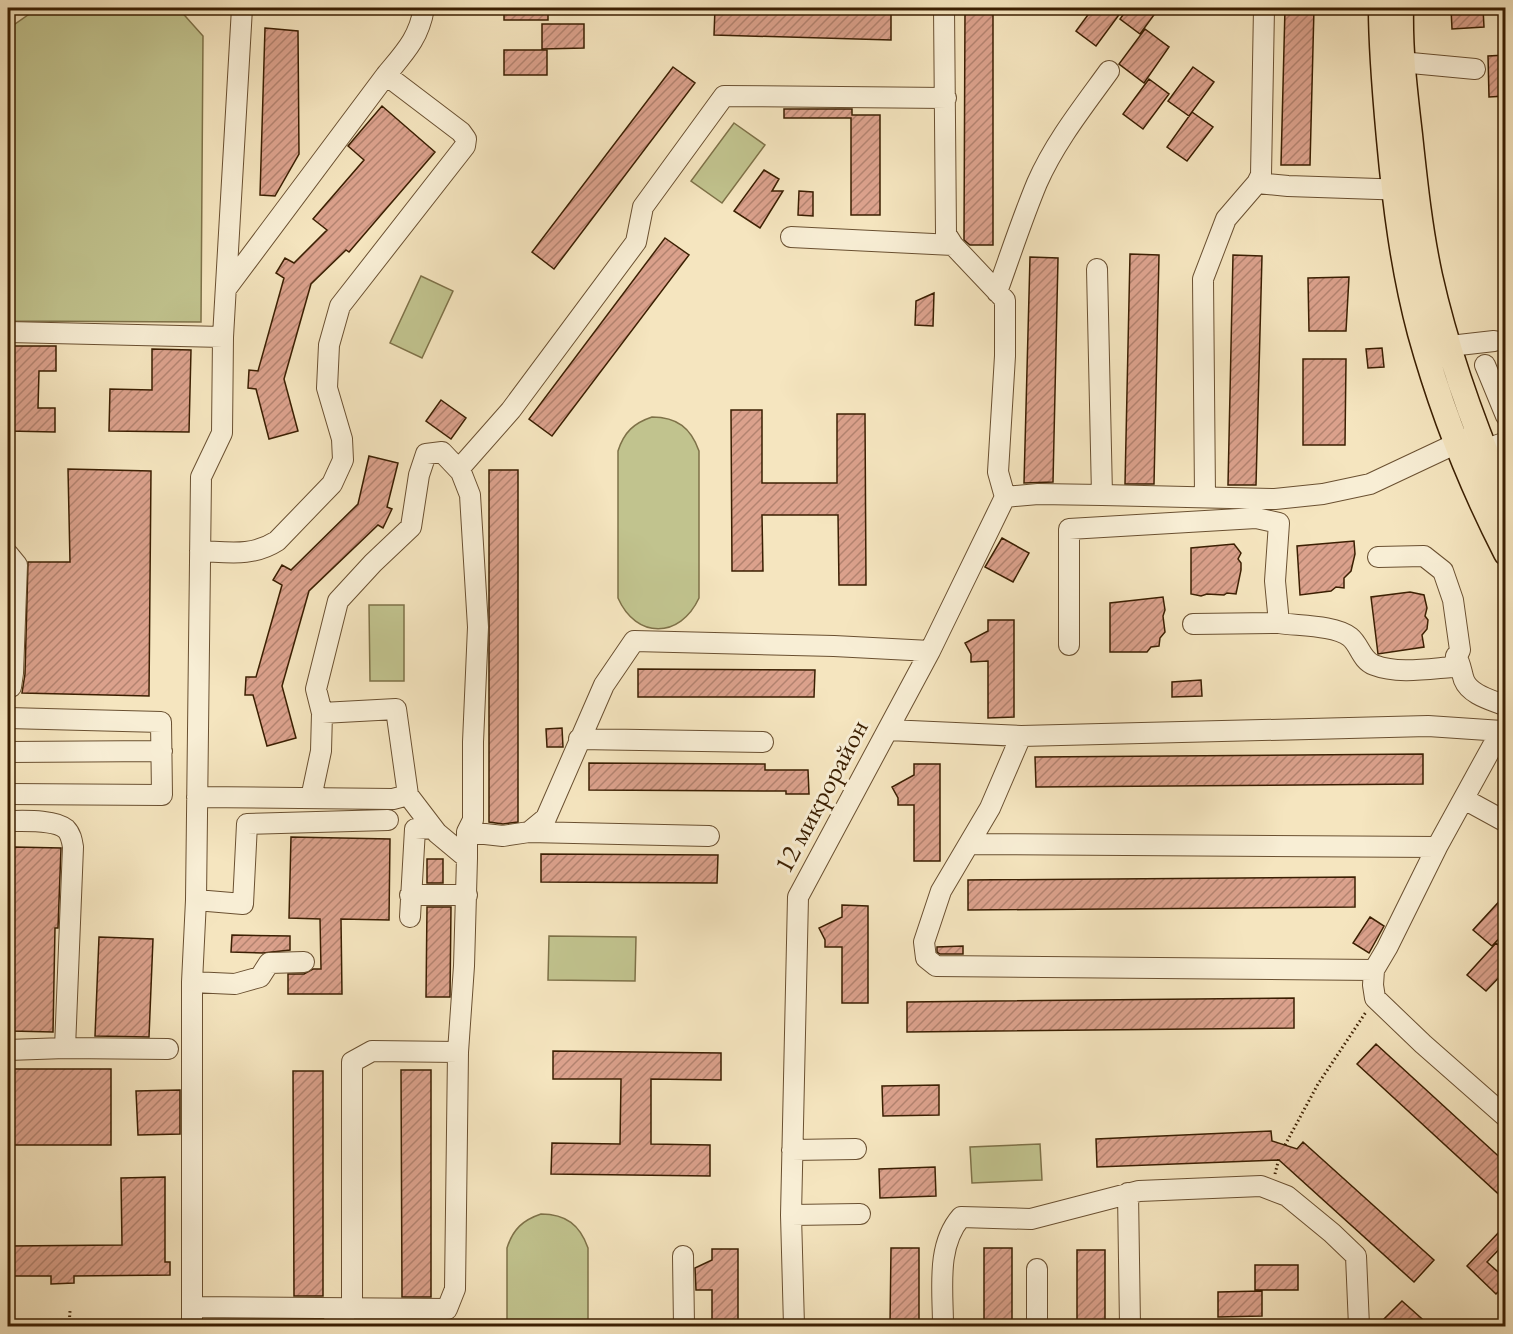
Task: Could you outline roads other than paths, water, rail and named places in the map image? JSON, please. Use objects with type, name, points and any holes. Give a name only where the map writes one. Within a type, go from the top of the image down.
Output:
[{"type":"main road","points":[[1381,8],[1391,61],[1405,190],[1408,281],[1430,368],[1456,442],[1482,506],[1506,553]]},
{"type":"main road","points":[[1391,61],[1401,8]]},
{"type":"main road","points":[[1405,190],[1450,346],[1490,442],[1506,501]]},
{"type":"street","points":[[192,1326],[192,982],[196,900],[201,477],[222,433],[223,337],[242,8]]},
{"type":"street","points":[[226,289],[413,42],[421,25],[424,8]]},
{"type":"street","points":[[944,8],[946,234],[953,245],[1005,300],[1005,356],[998,472],[1005,497],[1038,494],[1275,499],[1323,494],[1370,484],[1456,442],[1490,442]]},
{"type":"street","points":[[1205,496],[1203,279],[1226,219],[1257,183],[1261,175],[1264,8]]},
{"type":"street","points":[[1391,61],[1475,69]]},
{"type":"street","points":[[997,292],[1041,174],[1064,134],[1109,71]]},
{"type":"street","points":[[200,551],[253,552],[277,541],[332,484],[343,459],[342,439],[327,387],[329,345],[340,306],[465,146],[466,139],[461,132],[386,75]]},
{"type":"street","points":[[459,470],[511,410],[636,242],[643,207],[724,96],[946,98]]},
{"type":"street","points":[[1257,183],[1405,190]]},
{"type":"street","points":[[791,237],[953,245]]},
{"type":"street","points":[[1097,269],[1102,495]]},
{"type":"street","points":[[8,332],[223,337]]},
{"type":"street","points":[[1450,346],[1494,341]]},
{"type":"street","points":[[1485,365],[1506,416]]},
{"type":"street","points":[[192,1307],[352,1308],[447,1318],[455,1290],[458,1052],[467,895],[467,832],[473,820],[473,742],[478,627],[470,495],[459,470],[442,452],[426,454],[419,475],[411,527],[338,601],[316,689],[322,713],[321,751],[311,798]]},
{"type":"street","name":"12 микрорайон","points":[[794,1326],[791,1215],[798,897],[930,651],[1005,497]]},
{"type":"street","points":[[1068,645],[1069,530],[1256,518],[1279,523],[1275,581],[1279,623]]},
{"type":"street","points":[[8,555],[17,565],[13,673],[9,687],[8,717],[161,722],[162,795],[8,794]]},
{"type":"street","points":[[1193,624],[1279,623],[1334,630],[1352,638],[1362,655],[1372,664],[1409,670],[1452,667],[1460,650],[1453,600],[1443,571],[1424,556],[1378,557]]},
{"type":"street","points":[[529,832],[546,818],[604,685],[634,641],[930,651]]},
{"type":"street","points":[[1456,656],[1470,690],[1506,706]]},
{"type":"street","points":[[322,713],[396,709],[408,795],[433,828],[467,858]]},
{"type":"street","points":[[888,730],[1021,736],[1428,726],[1504,729],[1437,847],[1374,970],[1375,998],[1506,1117]]},
{"type":"street","points":[[1021,736],[990,808],[941,891],[924,942],[926,958],[936,966],[1374,970]]},
{"type":"street","points":[[579,739],[763,742]]},
{"type":"street","points":[[8,752],[162,751]]},
{"type":"street","points":[[197,797],[393,799],[408,795]]},
{"type":"street","points":[[1464,799],[1506,822]]},
{"type":"street","points":[[8,820],[57,824],[67,830],[71,838],[73,848],[65,1048]]},
{"type":"street","points":[[196,900],[243,904],[247,824],[388,820]]},
{"type":"street","points":[[410,917],[415,829],[433,828]]},
{"type":"street","points":[[467,832],[503,836],[529,832],[709,837]]},
{"type":"street","points":[[969,843],[1437,847]]},
{"type":"street","points":[[410,895],[467,895]]},
{"type":"street","points":[[192,982],[235,984],[260,977],[269,963],[304,962]]},
{"type":"street","points":[[8,1050],[168,1049]]},
{"type":"street","points":[[352,1308],[352,1062],[372,1051],[458,1052]]},
{"type":"street","points":[[792,1150],[856,1149]]},
{"type":"street","points":[[943,1326],[943,1258],[951,1229],[961,1216],[1031,1219],[1139,1191],[1261,1186],[1287,1196],[1356,1256],[1359,1326]]},
{"type":"street","points":[[1128,1193],[1130,1326]]},
{"type":"street","points":[[791,1215],[860,1214]]},
{"type":"street","points":[[683,1256],[684,1326]]},
{"type":"street","points":[[1037,1269],[1037,1326]]},
{"type":"street","points":[[334,1326],[334,1321],[352,1308]]}]
